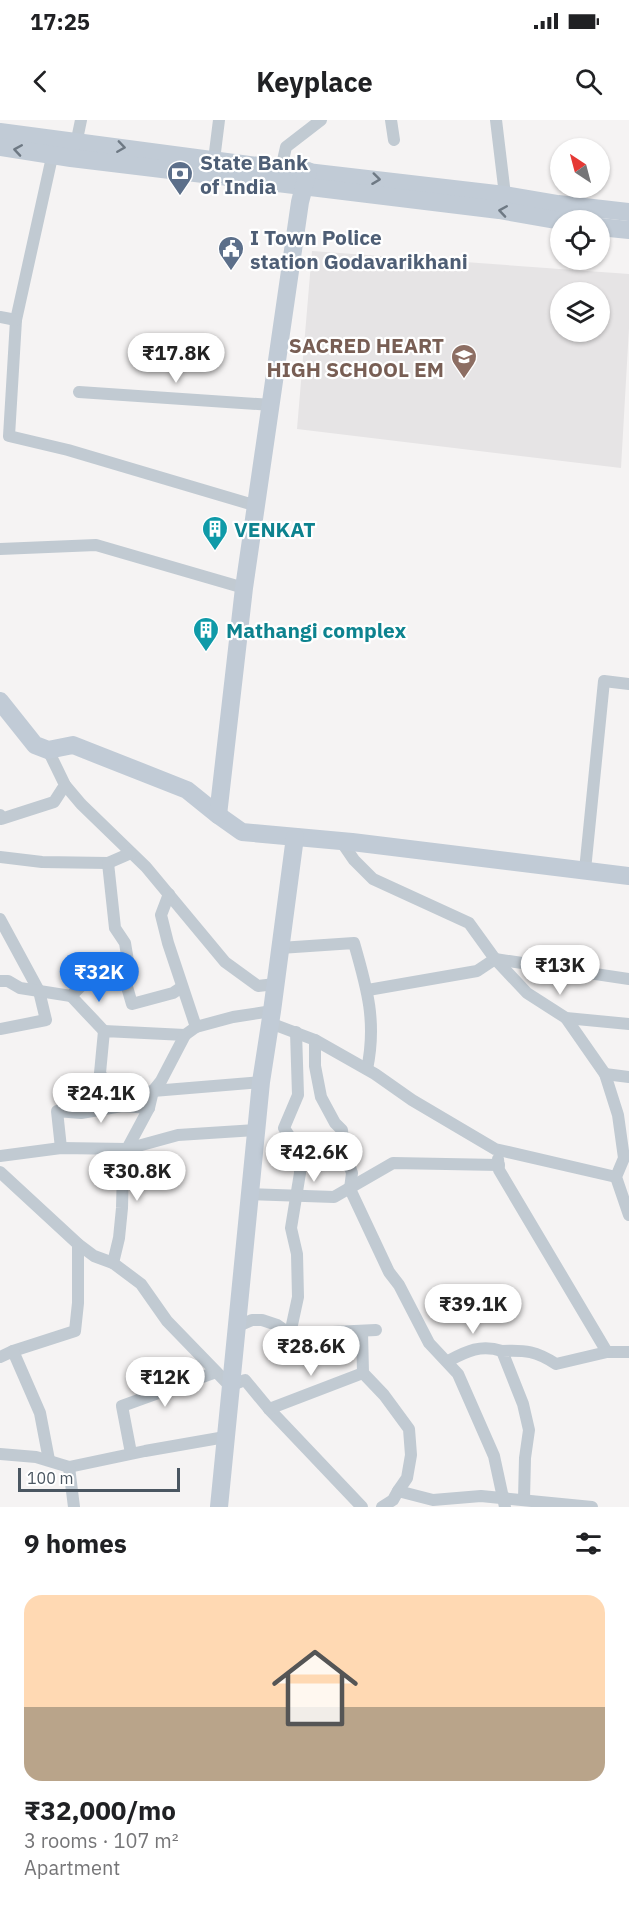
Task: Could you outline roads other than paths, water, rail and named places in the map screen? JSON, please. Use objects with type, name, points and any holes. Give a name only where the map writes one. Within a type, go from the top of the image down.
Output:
[{"type":"street","points":[[71,158],[78,141],[81,120]]},
{"type":"street","points":[[214,160],[219,120]]},
{"type":"street","points":[[285,173],[286,147],[321,120]]},
{"type":"street","points":[[391,120],[393,140]]},
{"type":"street","points":[[496,120],[505,195]]},
{"type":"street","points":[[10,128],[55,147],[71,158],[285,173]]},
{"type":"street","points":[[0,147],[55,147],[78,141],[214,160],[306,178],[499,210],[550,213]]},
{"type":"street","points":[[55,147],[16,320],[4,436],[68,450],[257,506]]},
{"type":"street","points":[[218,815],[244,588],[300,202],[306,178]]},
{"type":"street","points":[[344,183],[505,195],[557,210]]},
{"type":"street","points":[[610,213],[629,212]]},
{"type":"street","points":[[610,228],[629,230]]},
{"type":"street","points":[[0,316],[16,320]]},
{"type":"street","points":[[79,392],[272,405]]},
{"type":"street","points":[[0,549],[96,544],[244,588]]},
{"type":"street","points":[[585,870],[604,681],[629,684]]},
{"type":"street","points":[[0,701],[35,745],[48,750],[74,745],[187,790],[243,832],[341,841],[629,876]]},
{"type":"street","points":[[48,750],[65,784],[81,804],[146,867],[225,962],[258,986],[275,984]]},
{"type":"street","points":[[0,820],[54,802],[65,784]]},
{"type":"street","points":[[219,1507],[261,1082],[295,837]]},
{"type":"street","points":[[341,841],[354,860],[373,879],[469,923],[495,959],[527,993],[566,1018],[605,1074],[624,1116],[627,1158],[616,1177],[629,1213]]},
{"type":"street","points":[[0,857],[42,862],[108,863],[131,854]]},
{"type":"street","points":[[108,863],[115,928],[125,943],[128,961],[125,980],[132,1004],[173,993],[182,987]]},
{"type":"street","points":[[169,894],[161,915],[196,1027]]},
{"type":"street","points":[[0,919],[39,991],[46,1020],[0,1029]]},
{"type":"street","points":[[280,948],[354,943],[368,990],[372,1044],[367,1069]]},
{"type":"street","points":[[71,996],[109,958],[128,961]]},
{"type":"street","points":[[368,990],[477,971],[495,959],[629,979]]},
{"type":"street","points":[[0,981],[8,981],[20,988],[71,996],[104,1031],[185,1035]]},
{"type":"street","points":[[112,1263],[119,1238],[123,1168],[127,1149],[149,1108],[153,1091],[161,1081],[185,1035],[196,1027],[233,1017],[271,1017],[367,1069],[412,1100],[495,1149],[616,1177]]},
{"type":"street","points":[[566,1018],[629,1024]]},
{"type":"street","points":[[104,1031],[100,1073],[105,1083],[106,1104]]},
{"type":"street","points":[[290,1334],[298,1297],[297,1254],[291,1228],[300,1173],[298,1152],[285,1128],[298,1095],[296,1032]]},
{"type":"street","points":[[315,1040],[315,1066],[321,1097],[335,1123],[342,1130],[344,1152],[352,1173],[350,1189],[389,1272],[399,1286],[429,1343],[458,1374],[494,1456],[504,1503]]},
{"type":"street","points":[[605,1074],[629,1077]]},
{"type":"street","points":[[61,1148],[57,1111],[81,1113],[153,1091],[261,1082]]},
{"type":"street","points":[[106,1104],[149,1108]]},
{"type":"street","points":[[0,1155],[61,1148],[127,1149],[178,1135],[256,1130]]},
{"type":"street","points":[[495,1149],[500,1170],[607,1352]]},
{"type":"street","points":[[250,1194],[334,1197],[393,1163],[499,1165]]},
{"type":"street","points":[[0,1172],[78,1244],[94,1256],[112,1263],[141,1284],[167,1321],[230,1386]]},
{"type":"street","points":[[0,1357],[75,1331],[78,1303],[78,1244]]},
{"type":"street","points":[[236,1327],[252,1320],[262,1320],[277,1325],[290,1334],[376,1330]]},
{"type":"street","points":[[362,1332],[363,1373],[384,1395],[409,1429],[411,1455],[407,1478],[393,1500],[382,1507]]},
{"type":"street","points":[[448,1361],[464,1352],[489,1347],[502,1351],[524,1350],[540,1353],[556,1364],[607,1352],[629,1352]]},
{"type":"street","points":[[13,1351],[40,1413],[49,1460]]},
{"type":"street","points":[[502,1351],[523,1404],[529,1430],[525,1458],[524,1499]]},
{"type":"street","points":[[131,1453],[122,1406],[216,1372]]},
{"type":"street","points":[[270,1409],[363,1373]]},
{"type":"street","points":[[230,1386],[245,1380],[362,1507]]},
{"type":"street","points":[[0,1454],[36,1456],[69,1467],[131,1453],[225,1437]]},
{"type":"street","points":[[69,1467],[74,1507]]},
{"type":"street","points":[[398,1491],[434,1500],[482,1496],[504,1503],[524,1499],[592,1507]]},
{"type":"place","name":"State Bank of India","points":[[180,197]]},
{"type":"place","name":"I Town Police station Godavarikhani","points":[[231,272]]},
{"type":"place","name":"SACRED HEART HIGH SCHOOL EM","points":[[464,380]]},
{"type":"place","name":"VENKAT","points":[[215,552]]},
{"type":"place","name":"Mathangi complex","points":[[206,653]]}]
